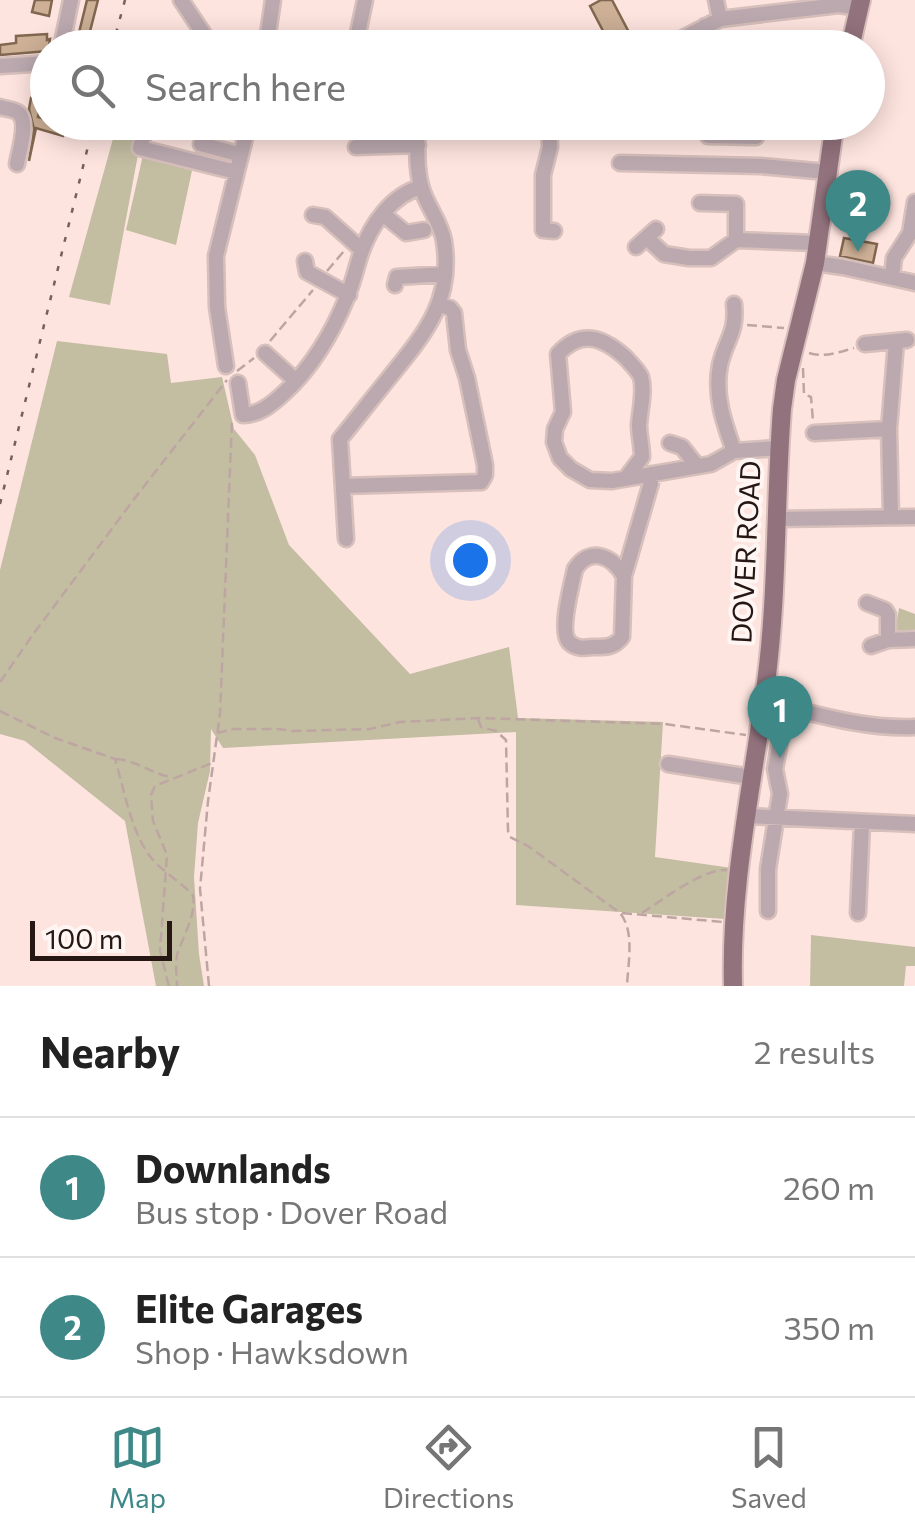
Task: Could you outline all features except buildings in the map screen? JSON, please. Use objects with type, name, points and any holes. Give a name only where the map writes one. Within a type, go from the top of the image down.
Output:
[{"type":"main road","points":[[854,30],[860,4]]},
{"type":"main road","name":"DOVER ROAD","points":[[733,986],[738,872],[769,657],[782,409],[815,263],[832,140]]},
{"type":"street","points":[[65,30],[71,0]]},
{"type":"street","points":[[182,0],[201,30]]},
{"type":"street","points":[[268,30],[272,0]]},
{"type":"street","points":[[359,30],[365,0]]},
{"type":"street","points":[[716,0],[720,19]]},
{"type":"street","points":[[698,30],[720,19],[860,4]]},
{"type":"street","points":[[705,26],[705,30]]},
{"type":"street","points":[[0,66],[30,64]]},
{"type":"street","points":[[0,107],[21,114],[24,124],[14,154]]},
{"type":"street","points":[[142,140],[140,148],[236,172]]},
{"type":"street","points":[[244,140],[216,256],[217,307],[231,379],[244,415],[254,415],[296,380],[324,342],[349,295],[357,246],[400,195],[422,187]]},
{"type":"street","points":[[346,538],[340,439],[415,347],[440,305],[445,274],[442,234],[422,187],[418,140]]},
{"type":"street","points":[[549,140],[543,175],[543,230],[554,232]]},
{"type":"street","points":[[201,144],[241,154]]},
{"type":"street","points":[[356,147],[418,145]]},
{"type":"street","points":[[620,163],[761,166],[826,172]]},
{"type":"street","points":[[892,277],[894,258],[910,233],[915,202]]},
{"type":"street","points":[[646,238],[664,254],[711,258],[737,233],[736,204],[700,203]]},
{"type":"street","points":[[383,214],[406,233],[424,230]]},
{"type":"street","points":[[313,215],[325,218],[357,246]]},
{"type":"street","points":[[737,233],[816,243]]},
{"type":"street","points":[[305,260],[307,272],[349,295]]},
{"type":"street","points":[[815,263],[915,283]]},
{"type":"street","points":[[395,285],[397,278],[445,274]]},
{"type":"street","points":[[734,304],[736,324],[720,362],[718,383],[722,414],[734,451]]},
{"type":"street","points":[[342,486],[481,482],[485,476],[454,313],[440,305]]},
{"type":"street","points":[[655,474],[642,456],[642,388],[635,367],[604,342],[591,338],[566,345],[558,354],[562,412],[554,442],[560,458],[590,480],[612,481],[655,474],[704,465],[734,451],[779,448]]},
{"type":"street","points":[[865,344],[902,341],[888,429],[891,516]]},
{"type":"street","points":[[265,353],[296,380]]},
{"type":"street","points":[[825,438],[888,429]]},
{"type":"street","points":[[670,443],[682,446],[704,465]]},
{"type":"street","points":[[626,478],[642,456]]},
{"type":"street","points":[[624,576],[615,562],[604,557],[590,557],[578,563],[567,614],[565,634],[570,642],[579,648],[611,647],[624,632],[624,576],[655,474]]},
{"type":"street","points":[[777,519],[915,517]]},
{"type":"street","points":[[867,603],[885,610],[888,640]]},
{"type":"street","points":[[871,646],[888,640],[915,640]]},
{"type":"street","points":[[768,911],[768,868],[780,794],[776,769],[789,687]]},
{"type":"street","points":[[785,716],[915,728]]},
{"type":"street","points":[[668,764],[752,777]]},
{"type":"street","points":[[746,816],[915,824]]},
{"type":"street","points":[[858,913],[862,822]]},
{"type":"path","points":[[0,682],[104,539],[231,379],[275,336],[320,280],[357,246]]},
{"type":"path","points":[[736,324],[797,338],[817,356],[865,344]]},
{"type":"path","points":[[803,366],[804,394],[811,398],[825,438]]},
{"type":"path","points":[[209,986],[200,889],[220,714],[233,407]]},
{"type":"path","points":[[0,711],[55,738],[174,778]]},
{"type":"path","points":[[217,733],[232,729],[370,729],[400,722],[478,718],[665,724],[757,736]]},
{"type":"path","points":[[478,718],[481,727],[496,730],[506,740],[510,837],[528,846],[626,920],[627,986]]},
{"type":"path","points":[[115,759],[141,843],[152,860],[193,897],[193,915],[177,956],[178,986]]},
{"type":"path","points":[[169,986],[160,952],[167,856],[154,821],[152,795],[155,786],[198,767],[210,766],[214,761]]},
{"type":"path","points":[[641,914],[715,871],[738,872]]},
{"type":"path","points":[[620,913],[734,922]]},
{"type":"path","points":[[626,920],[633,914]]},
{"type":"shaded area","points":[[113,140],[141,140],[110,305],[69,297]]},
{"type":"shaded area","points":[[143,155],[193,166],[176,245],[126,230]]},
{"type":"shaded area","points":[[57,341],[167,354],[171,383],[222,377],[234,429],[255,455],[289,545],[410,674],[509,647],[518,718],[663,722],[655,857],[732,868],[725,919],[516,905],[516,732],[223,748],[211,729],[210,771],[198,823],[194,877],[204,986],[156,986],[125,821],[25,741],[0,734],[0,570]]},
{"type":"shaded area","points":[[899,608],[915,614],[915,633],[895,633]]},
{"type":"shaded area","points":[[811,935],[915,947],[915,966],[906,966],[904,986],[810,986]]},
{"type":"railway","points":[[117,30],[125,0]]},
{"type":"railway","points":[[0,504],[90,140]]},
{"type":"place","name":"Elite Garages","points":[[858,252]]},
{"type":"place","name":"Downlands","points":[[780,758]]}]
